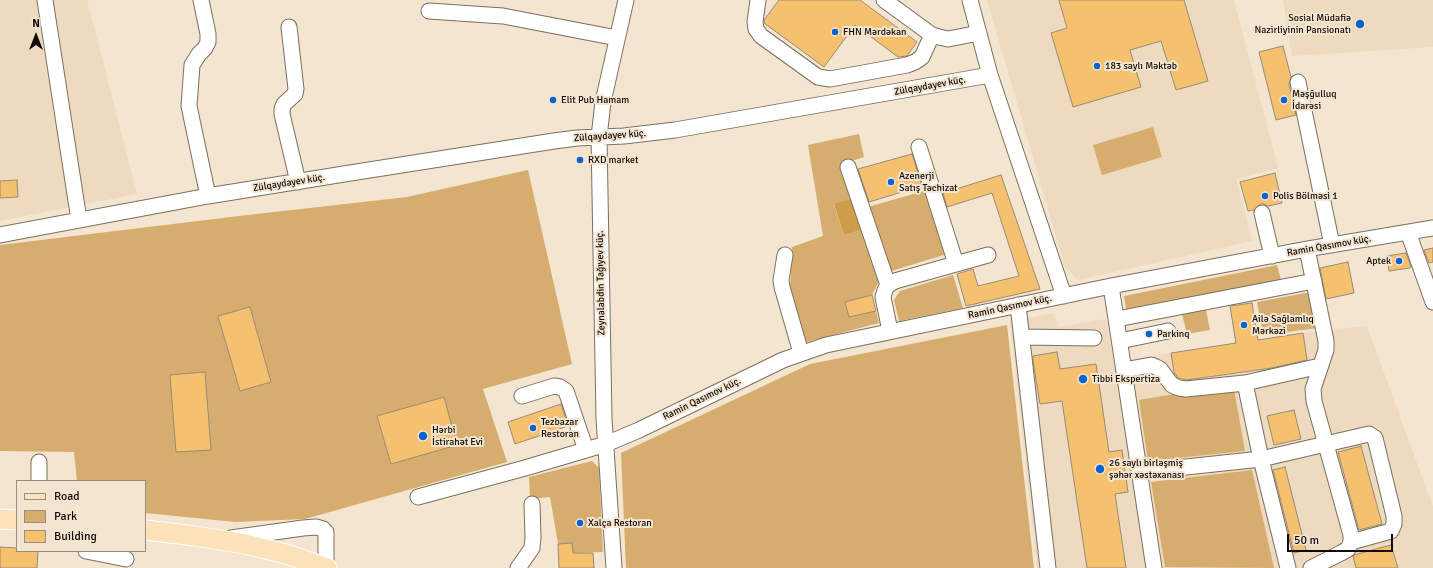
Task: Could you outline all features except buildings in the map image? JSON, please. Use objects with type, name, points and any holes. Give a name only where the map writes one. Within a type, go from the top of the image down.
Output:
[{"type":"main road","points":[[0,519],[16,520]]},
{"type":"main road","points":[[146,530],[223,540],[272,550],[326,568]]},
{"type":"street","points":[[45,0],[79,220]]},
{"type":"street","points":[[201,0],[208,34],[208,42],[192,65],[189,106],[208,196]]},
{"type":"street","name":"Zeynalabdin Tağıyev küç.","points":[[614,568],[606,444],[598,137],[603,102],[626,0]]},
{"type":"street","points":[[758,0],[755,22],[756,29],[761,36],[818,76],[830,79],[915,62],[922,57],[932,35]]},
{"type":"street","points":[[884,0],[932,35],[948,39],[979,33]]},
{"type":"street","points":[[970,0],[990,75],[1064,296]]},
{"type":"street","points":[[429,11],[516,18],[617,38]]},
{"type":"street","points":[[289,28],[296,89],[295,94],[284,104],[282,114],[298,182]]},
{"type":"street","name":"Zülqaydayev küç.","points":[[0,235],[208,196],[554,141],[675,130],[990,75]]},
{"type":"street","points":[[1298,82],[1332,245]]},
{"type":"street","points":[[919,147],[956,264]]},
{"type":"street","points":[[848,167],[888,285]]},
{"type":"street","points":[[1262,213],[1272,256]]},
{"type":"street","name":"Ramin Qasımov küç.","points":[[418,497],[606,444],[639,430],[783,360],[826,345],[1111,286],[1307,249],[1433,228]]},
{"type":"street","points":[[1408,232],[1433,302]]},
{"type":"street","points":[[1307,249],[1326,341],[1326,350],[1314,389],[1314,401],[1352,542]]},
{"type":"street","points":[[784,255],[782,287],[801,353]]},
{"type":"street","points":[[890,331],[883,297],[888,285],[895,281],[988,255]]},
{"type":"street","points":[[1117,320],[1314,281]]},
{"type":"street","points":[[1111,286],[1154,568]]},
{"type":"street","points":[[1018,305],[1048,568]]},
{"type":"street","points":[[1120,341],[1168,331]]},
{"type":"street","points":[[1022,337],[1094,338]]},
{"type":"street","points":[[1124,370],[1151,366],[1156,367],[1172,385],[1186,389],[1245,383],[1320,366]]},
{"type":"street","points":[[1245,383],[1261,459],[1288,568]]},
{"type":"street","points":[[522,396],[554,386],[560,387],[566,391],[586,450]]},
{"type":"street","points":[[1140,472],[1261,459],[1369,434],[1375,438],[1394,516],[1394,524],[1390,531],[1352,542],[1348,548],[1340,554],[1310,568]]},
{"type":"street","points":[[39,462],[39,480]]},
{"type":"street","points":[[518,568],[532,548],[534,538],[532,504]]},
{"type":"street","points":[[223,540],[316,527],[323,529],[326,532],[326,568]]},
{"type":"street","points":[[91,552],[126,559]]},
{"type":"shaded area","points":[[0,0],[87,0],[137,194],[0,221]]},
{"type":"shaded area","points":[[987,0],[1234,0],[1278,168],[1236,179],[1252,241],[1078,280],[1065,267]]},
{"type":"shaded area","name":"Sosial Müdafiə Nazirliyinin Pansionatı","points":[[1283,0],[1433,0],[1433,47],[1292,56]]},
{"type":"shaded area","points":[[852,199],[861,230],[844,235],[834,204]]},
{"type":"shaded area","points":[[1252,303],[1258,340],[1325,330],[1367,326],[1433,507],[1433,568],[1037,568],[1010,322],[1054,313],[1059,327],[1106,319],[1114,362],[1235,343],[1230,306]]},
{"type":"green space","points":[[1153,127],[1162,157],[1102,175],[1093,145]]},
{"type":"green space","points":[[859,134],[864,157],[840,165],[852,199],[834,205],[844,235],[861,230],[879,281],[872,295],[879,323],[806,342],[790,291],[792,247],[823,236],[808,145]]},
{"type":"green space","points":[[528,170],[572,364],[483,389],[507,462],[305,519],[235,522],[146,513],[146,480],[77,480],[74,452],[0,451],[0,245],[407,197]]},
{"type":"green space","points":[[927,190],[947,254],[888,272],[868,207]]},
{"type":"green space","points":[[1277,265],[1281,280],[1126,309],[1124,296]]},
{"type":"green space","points":[[953,275],[963,308],[899,321],[894,300],[900,291]]},
{"type":"green space","points":[[1311,292],[1318,328],[1263,335],[1257,302]]},
{"type":"green space","points":[[1206,310],[1210,330],[1187,334],[1182,314]]},
{"type":"green space","points":[[1007,325],[1034,568],[626,568],[621,453],[810,364]]},
{"type":"green space","points":[[1233,384],[1245,451],[1148,461],[1139,400]]},
{"type":"green space","points":[[592,461],[599,468],[603,552],[573,553],[558,544],[550,497],[530,499],[529,477]]},
{"type":"green space","points":[[1252,470],[1274,568],[1165,567],[1151,482]]},
{"type":"place","name":"Sosial Müdafiə Nazirliyinin Pansionatı","points":[[1360,24]]},
{"type":"place","name":"FHN Mərdəkan","points":[[835,32]]},
{"type":"place","name":"183 saylı Məktəb","points":[[1097,66]]},
{"type":"place","name":"Elit Pub Hamam","points":[[553,100]]},
{"type":"place","name":"Məşğulluq İdarəsi","points":[[1284,100]]},
{"type":"place","name":"RXD market","points":[[580,160]]},
{"type":"place","name":"Azenerji Satış Təchizat","points":[[891,182]]},
{"type":"place","name":"Polis Bölməsi 1","points":[[1265,196]]},
{"type":"place","name":"Aptek","points":[[1399,261]]},
{"type":"place","name":"Ailə Sağlamlıq Mərkəzi","points":[[1244,325]]},
{"type":"place","name":"Parkinq","points":[[1149,334]]},
{"type":"place","name":"Tibbi Ekspertiza","points":[[1083,379]]},
{"type":"place","name":"Tezbazar Restoran","points":[[533,428]]},
{"type":"place","name":"Hərbi İstirahət Evi","points":[[423,436]]},
{"type":"place","name":"26 saylı birləşmiş şəhər xəstəxanası","points":[[1100,469]]},
{"type":"place","name":"Xalça Restoran","points":[[580,523]]}]
